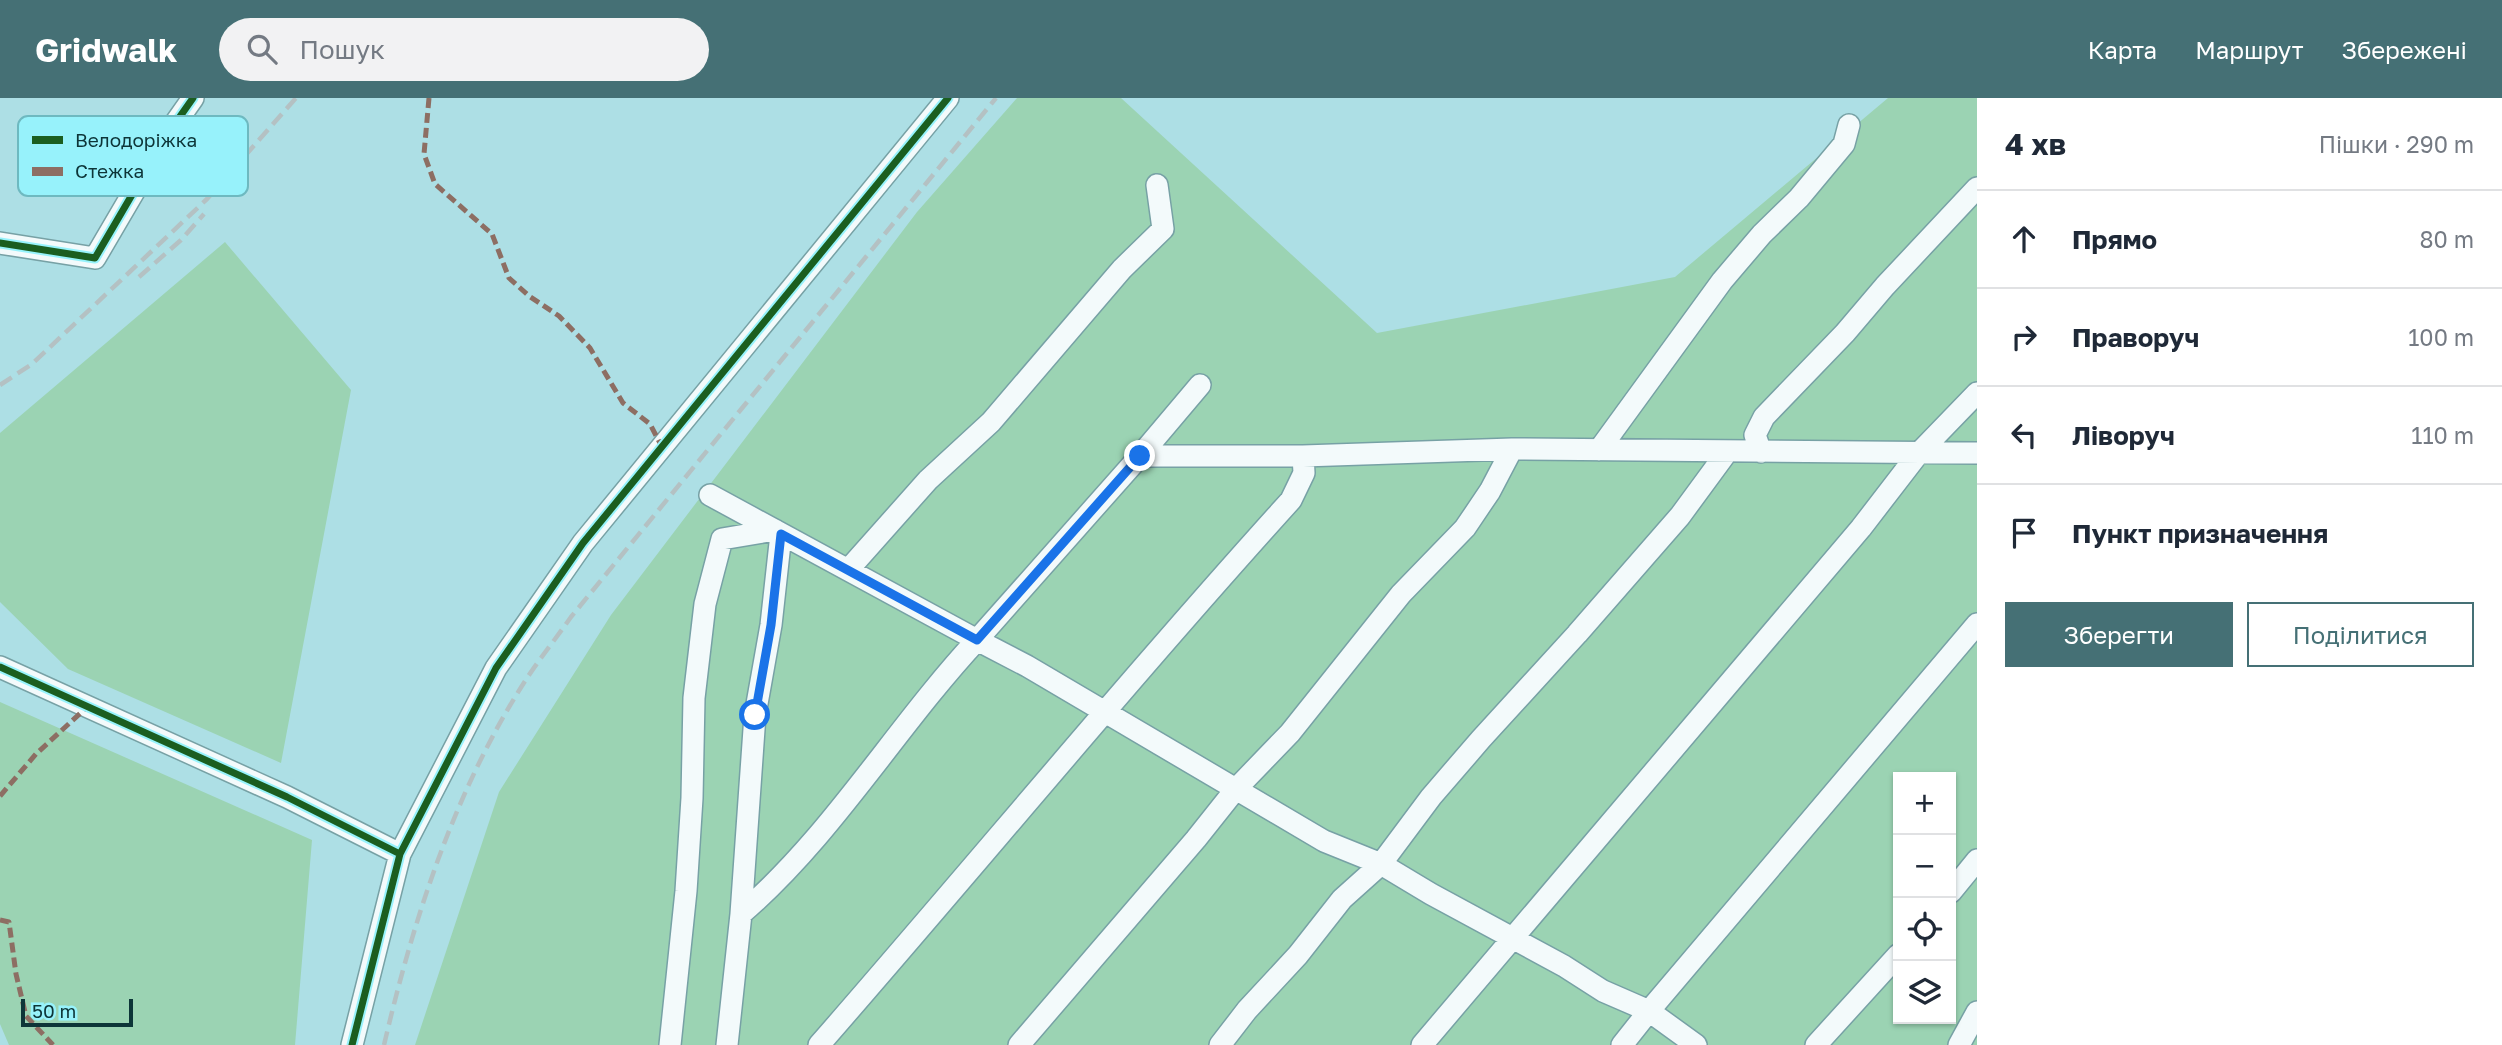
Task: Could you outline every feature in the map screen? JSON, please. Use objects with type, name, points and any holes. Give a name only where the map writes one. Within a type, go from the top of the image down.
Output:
[{"type":"street","points":[[180,116],[192,98]]},
{"type":"street","points":[[352,1045],[400,855],[496,668],[583,542],[948,98]]},
{"type":"street","points":[[1599,450],[1721,281],[1844,144],[1849,125]]},
{"type":"street","points":[[848,570],[928,480],[991,422],[1122,269],[1163,229],[1157,185]]},
{"type":"street","points":[[1761,452],[1755,435],[1764,417],[1837,342],[1885,286],[1977,188]]},
{"type":"street","points":[[0,243],[95,258],[131,196]]},
{"type":"street","points":[[741,914],[761,897],[825,825],[940,680],[1200,385]]},
{"type":"street","points":[[1422,1045],[1861,528],[1918,454],[1977,393]]},
{"type":"street","points":[[1019,1045],[1235,790],[1290,733],[1401,594],[1465,528],[1490,491],[1511,449]]},
{"type":"street","points":[[1140,456],[1303,456],[1511,449],[1977,453]]},
{"type":"street","points":[[1220,1045],[1247,1010],[1298,955],[1342,899],[1381,864],[1431,797],[1679,516],[1727,452]]},
{"type":"street","points":[[819,1045],[1040,790],[1103,712],[1291,500],[1304,473],[1303,456]]},
{"type":"street","points":[[710,495],[1027,666],[1324,841],[1381,864],[1603,991],[1648,1011],[1696,1045]]},
{"type":"street","points":[[727,1045],[741,914],[755,715],[771,625],[778,532]]},
{"type":"street","points":[[670,1045],[686,891],[692,799],[694,698],[705,604],[722,539],[778,532]]},
{"type":"street","points":[[1622,1045],[1977,624]]},
{"type":"street","points":[[0,667],[287,797],[400,855]]},
{"type":"street","points":[[1956,886],[1977,860]]},
{"type":"street","points":[[1816,1045],[1893,960]]},
{"type":"street","points":[[1959,1045],[1977,1012]]},
{"type":"green space","points":[[1017,98],[1121,98],[1377,333],[1675,277],[1888,98],[1977,98],[1977,1045],[415,1045],[499,792],[611,615],[917,212]]},
{"type":"green space","points":[[225,242],[351,390],[281,763],[68,669],[0,602],[0,433]]},
{"type":"green space","points":[[0,702],[312,840],[295,1045],[9,1045],[0,1024]]},
{"type":"railway","points":[[248,152],[296,98]]},
{"type":"railway","points":[[384,1045],[409,949],[440,855],[478,764],[527,678],[571,617],[996,98]]},
{"type":"railway","points":[[0,385],[32,364],[210,196]]},
{"type":"railway","points":[[139,277],[181,240],[204,214]]},
{"type":"marked path","points":[[429,98],[424,154],[435,184],[492,234],[509,278],[529,296],[559,316],[590,348],[623,403],[650,424],[662,447]]},
{"type":"marked path","points":[[0,796],[36,754],[87,707]]},
{"type":"marked path","points":[[0,920],[9,922],[16,974],[26,1016],[53,1045]]},
{"type":"cycle path","points":[[180,116],[193,98]]},
{"type":"cycle path","points":[[352,1045],[400,854],[496,668],[583,543],[948,98]]},
{"type":"cycle path","points":[[0,243],[95,258],[131,196]]},
{"type":"cycle path","points":[[0,667],[287,797],[400,854]]},
{"type":"route","points":[[755,715],[771,625],[781,534],[977,640],[1140,456]]}]
